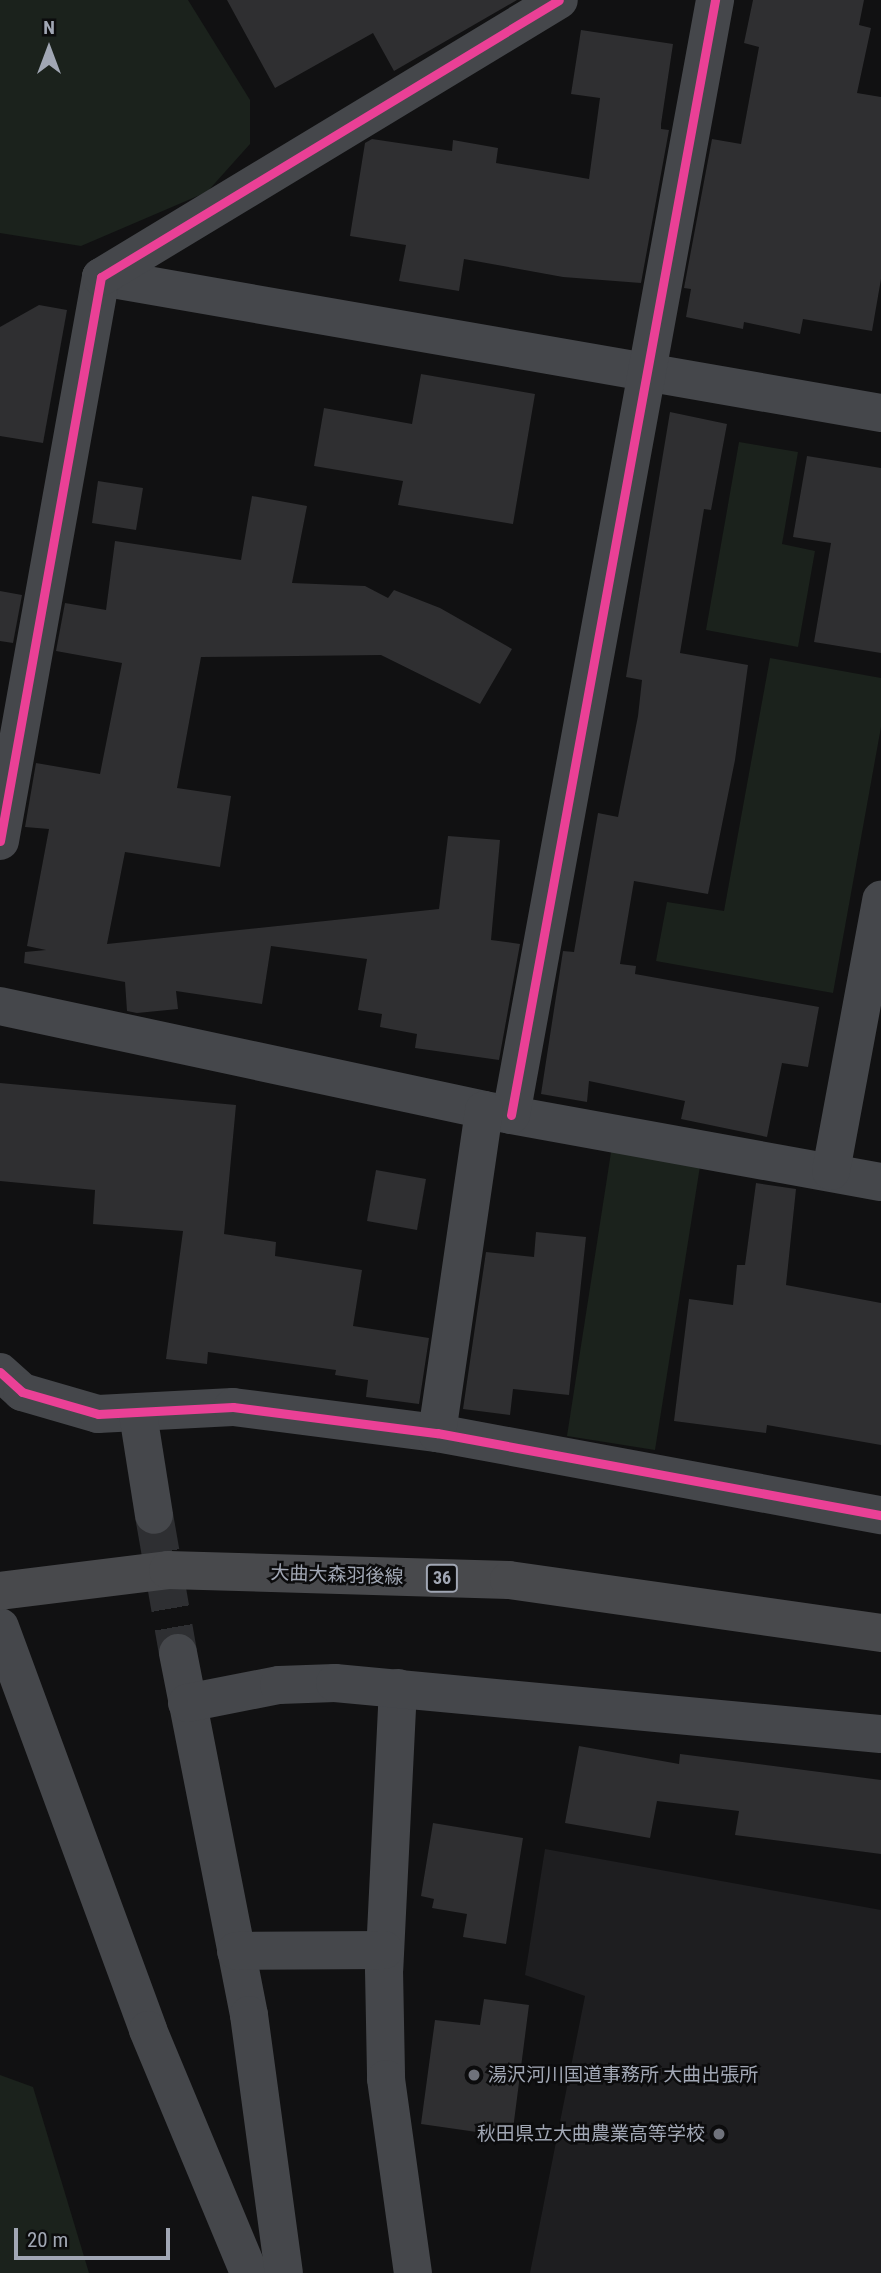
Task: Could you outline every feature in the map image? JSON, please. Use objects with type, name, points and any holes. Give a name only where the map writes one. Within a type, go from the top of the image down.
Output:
[{"type":"main road","name":"大曲大森羽後線","points":[[0,1591],[168,1570],[509,1580],[881,1633]]},
{"type":"street","points":[[0,841],[101,277],[559,0]]},
{"type":"street","points":[[437,1433],[498,1112],[647,371],[715,0]]},
{"type":"street","points":[[101,277],[881,413]]},
{"type":"street","points":[[831,1171],[875,964],[881,900]]},
{"type":"street","points":[[0,1006],[498,1112],[881,1182]]},
{"type":"street","points":[[0,1372],[22,1392],[98,1414],[233,1407],[437,1433],[881,1515]]},
{"type":"street","points":[[138,1414],[154,1515]]},
{"type":"street","points":[[0,1627],[148,2030],[249,2273]]},
{"type":"street","points":[[178,1653],[236,1951],[284,2273]]},
{"type":"street","points":[[187,1703],[279,1685],[335,1683],[881,1734]]},
{"type":"street","points":[[398,1688],[384,1950],[386,2080],[413,2273]]},
{"type":"street","points":[[236,1951],[384,1950]]},
{"type":"shaded area","points":[[0,0],[188,0],[250,100],[250,144],[207,192],[81,246],[0,233]]},
{"type":"shaded area","points":[[739,442],[798,452],[782,544],[815,551],[798,647],[706,630]]},
{"type":"shaded area","points":[[770,658],[881,678],[881,727],[833,993],[656,961],[667,902],[724,911]]},
{"type":"shaded area","points":[[612,1146],[701,1160],[655,1450],[567,1436]]},
{"type":"shaded area","name":"秋田県立大曲農業高等学校","points":[[545,1849],[881,1910],[881,2273],[530,2273],[585,1996],[525,1975]]},
{"type":"shaded area","points":[[0,2075],[33,2087],[89,2273],[0,2273]]},
{"type":"building","points":[[227,0],[517,0],[394,71],[373,33],[275,88]]},
{"type":"building","points":[[753,0],[864,0],[859,25],[871,28],[857,93],[881,97],[881,279],[872,331],[803,319],[800,334],[744,322],[743,329],[686,317],[691,289],[684,288],[712,139],[741,144],[759,47],[744,43]]},
{"type":"building","points":[[581,30],[673,44],[661,124],[661,129],[669,130],[641,283],[563,277],[464,259],[459,291],[399,281],[406,245],[350,236],[365,143],[372,139],[452,151],[453,140],[498,148],[496,163],[589,179],[600,98],[571,94]]},
{"type":"building","points":[[39,305],[67,310],[43,443],[0,436],[0,327]]},
{"type":"building","points":[[421,374],[535,394],[513,524],[398,505],[403,481],[314,466],[324,408],[412,424]]},
{"type":"building","points":[[670,412],[727,424],[711,510],[704,509],[680,653],[748,665],[735,760],[708,894],[634,881],[620,964],[636,966],[635,974],[819,1007],[808,1067],[782,1063],[767,1137],[681,1119],[685,1101],[589,1081],[587,1102],[541,1094],[563,951],[574,952],[598,813],[618,817],[638,716],[642,680],[626,677]]},
{"type":"building","points":[[807,456],[881,468],[881,653],[814,642],[831,543],[793,537]]},
{"type":"building","points":[[98,481],[143,488],[136,530],[92,523]]},
{"type":"building","points":[[252,496],[307,506],[292,583],[365,586],[388,598],[394,590],[440,608],[512,649],[480,704],[381,655],[201,657],[177,788],[231,796],[220,867],[125,852],[107,944],[439,909],[448,836],[500,840],[491,940],[520,944],[499,1060],[415,1048],[417,1034],[380,1027],[382,1014],[358,1010],[367,959],[271,946],[262,1004],[176,991],[178,1009],[137,1013],[127,1011],[125,982],[24,963],[25,952],[46,950],[27,946],[49,829],[25,827],[36,763],[100,774],[122,663],[56,651],[65,603],[106,610],[115,541],[241,560]]},
{"type":"building","points":[[0,591],[22,595],[13,643],[0,641]]},
{"type":"building","points":[[0,1083],[236,1105],[224,1234],[276,1242],[275,1256],[362,1270],[353,1326],[429,1338],[419,1404],[366,1397],[368,1380],[335,1375],[336,1370],[208,1352],[207,1364],[166,1359],[183,1231],[93,1224],[95,1190],[0,1181]]},
{"type":"building","points":[[376,1170],[426,1179],[417,1230],[367,1221]]},
{"type":"building","points":[[756,1183],[796,1189],[786,1285],[881,1303],[881,1445],[767,1425],[766,1433],[674,1421],[689,1299],[733,1305],[737,1265],[745,1265]]},
{"type":"building","points":[[536,1232],[586,1237],[569,1395],[513,1389],[510,1415],[463,1409],[486,1252],[534,1257]]},
{"type":"building","points":[[579,1746],[679,1764],[680,1754],[881,1780],[881,1854],[735,1835],[739,1811],[657,1801],[650,1838],[565,1823]]},
{"type":"building","points":[[433,1823],[523,1838],[506,1944],[463,1937],[467,1914],[432,1908],[434,1899],[421,1896]]},
{"type":"building","name":"湯沢河川国道事務所 大曲出張所","points":[[484,1999],[529,2005],[512,2137],[421,2124],[435,2020],[480,2025]]},
{"type":"tunnel","points":[[154,1515],[178,1653]]},
{"type":"cycle path","points":[[0,841],[101,277],[559,0]]},
{"type":"cycle path","points":[[511,1115],[715,0]]},
{"type":"cycle path","points":[[0,1372],[22,1392],[98,1414],[233,1407],[437,1433],[881,1515]]},
{"type":"place","name":"湯沢河川国道事務所 大曲出張所","points":[[474,2075]]},
{"type":"place","name":"秋田県立大曲農業高等学校","points":[[719,2134]]}]
